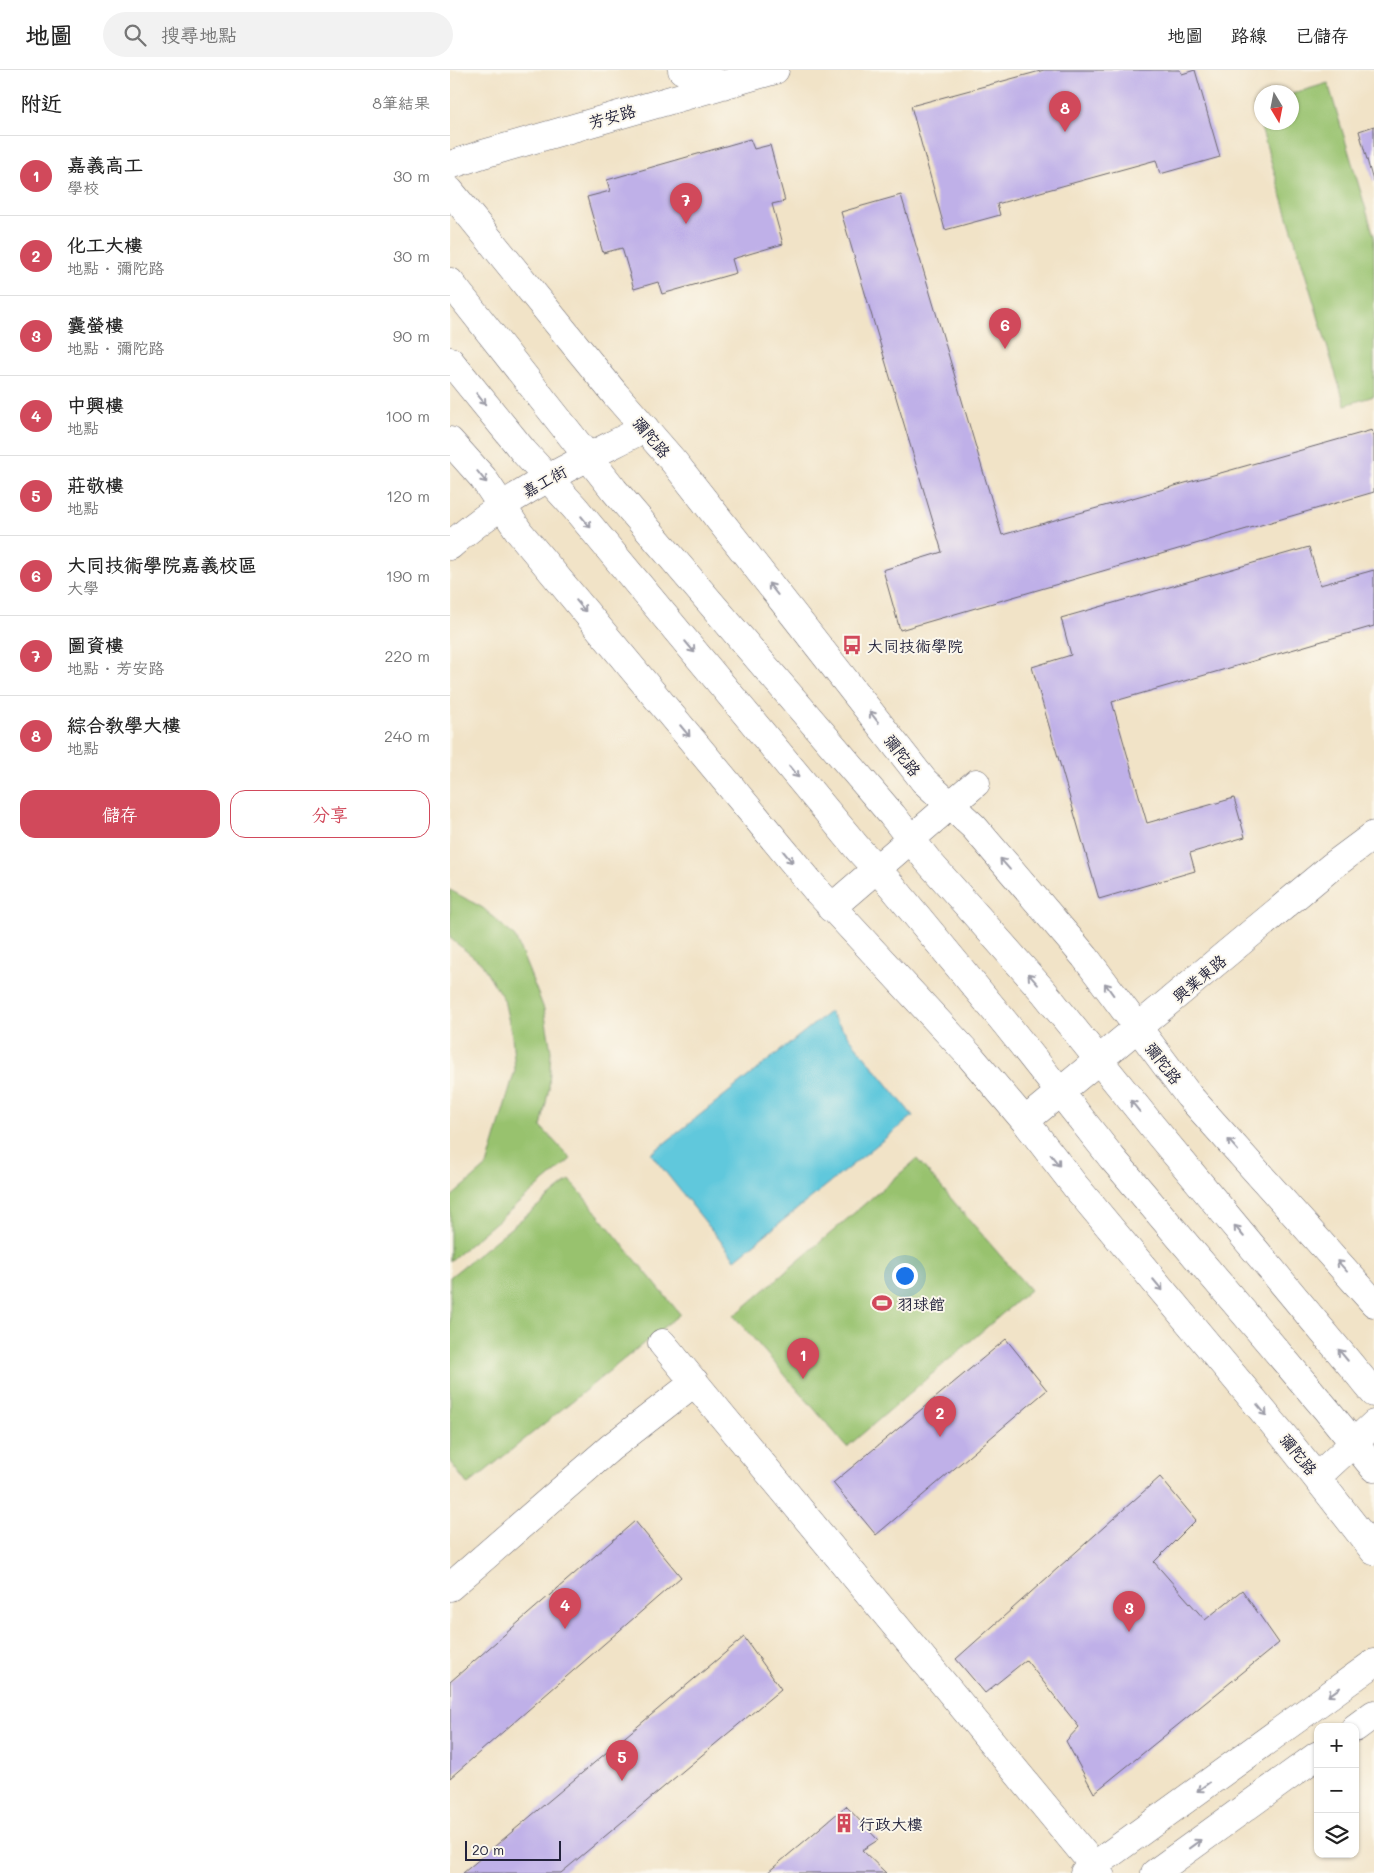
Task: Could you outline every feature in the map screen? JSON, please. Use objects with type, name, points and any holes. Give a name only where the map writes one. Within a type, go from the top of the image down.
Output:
[{"type":"street","points":[[682,70],[723,85]]},
{"type":"street","name":"芳安路","points":[[450,165],[775,70]]},
{"type":"street","name":"彌陀路","points":[[450,191],[615,394],[645,428],[924,781],[974,827],[1085,957],[1189,1096],[1374,1303]]},
{"type":"street","points":[[450,282],[614,490],[928,861],[1044,992],[1152,1126],[1374,1393]]},
{"type":"street","points":[[450,361],[1006,1024],[1112,1158],[1374,1468]]},
{"type":"street","name":"嘉工街","points":[[450,546],[503,505],[547,478],[645,428]]},
{"type":"street","name":"彌陀路","points":[[450,441],[483,478],[503,505],[520,533],[831,908],[968,1055],[1025,1121],[1076,1188],[1317,1477],[1374,1551]]},
{"type":"street","points":[[831,908],[976,782]]},
{"type":"street","name":"興業東路","points":[[1025,1121],[1331,867],[1374,835]]},
{"type":"street","points":[[662,1343],[1093,1871],[1374,1663]]},
{"type":"street","points":[[450,1587],[610,1448],[695,1382]]},
{"type":"street","points":[[1317,1477],[1374,1424]]},
{"type":"street","points":[[1359,1725],[1374,1714]]},
{"type":"street","points":[[1155,1873],[1314,1758]]},
{"type":"green space","points":[[1328,83],[1374,236],[1374,396],[1345,405],[1262,130],[1299,130],[1299,92]]},
{"type":"green space","points":[[450,890],[483,908],[515,937],[544,1009],[551,1051],[549,1088],[541,1127],[571,1159],[450,1261],[450,1198],[487,1166],[515,1070],[512,1036],[504,1000],[481,963],[450,938]]},
{"type":"green space","name":"羽球館","points":[[917,1159],[1030,1290],[847,1447],[734,1316]]},
{"type":"green space","points":[[570,1180],[680,1314],[468,1485],[450,1462],[450,1277]]},
{"type":"water","points":[[829,1012],[913,1116],[735,1259],[651,1154]]},
{"type":"building","points":[[1044,70],[1180,70],[1182,74],[1195,70],[1220,157],[1160,174],[1156,160],[997,204],[1000,215],[945,230],[911,106]]},
{"type":"building","points":[[1374,126],[1374,181],[1373,181],[1359,131]]},
{"type":"building","points":[[750,139],[754,149],[770,145],[785,201],[772,204],[783,244],[732,259],[736,273],[662,294],[658,282],[634,289],[622,248],[603,253],[587,197],[610,191],[607,180]]},
{"type":"building","points":[[901,195],[1002,535],[1372,430],[1374,437],[1374,492],[900,630],[883,570],[942,552],[841,212]]},
{"type":"building","points":[[1309,547],[1320,585],[1374,570],[1374,626],[1112,702],[1147,823],[1234,798],[1245,837],[1190,853],[1195,871],[1099,899],[1032,667],[1071,655],[1061,618]]},
{"type":"building","points":[[1006,1339],[1047,1390],[876,1535],[833,1483]]},
{"type":"building","points":[[1160,1477],[1196,1520],[1154,1562],[1205,1620],[1242,1590],[1279,1643],[1094,1793],[1066,1741],[1079,1727],[1026,1660],[985,1693],[956,1659]]},
{"type":"building","points":[[635,1521],[681,1577],[450,1778],[450,1682]]},
{"type":"building","points":[[744,1637],[781,1689],[561,1873],[463,1873]]},
{"type":"building","name":"行政大樓","points":[[846,1806],[878,1840],[862,1850],[886,1873],[767,1873]]},
{"type":"place","name":"綜合教學大樓","points":[[1065,132]]},
{"type":"place","name":"圖資樓","points":[[686,224]]},
{"type":"place","name":"大同技術學院嘉義校區","points":[[1005,349]]},
{"type":"place","name":"大同技術學院","points":[[852,645]]},
{"type":"place","name":"羽球館","points":[[882,1303]]},
{"type":"place","name":"嘉義高工","points":[[803,1379]]},
{"type":"place","name":"化工大樓","points":[[940,1437]]},
{"type":"place","name":"中興樓","points":[[565,1629]]},
{"type":"place","name":"囊螢樓","points":[[1129,1632]]},
{"type":"place","name":"莊敬樓","points":[[622,1781]]},
{"type":"place","name":"行政大樓","points":[[844,1823]]}]
